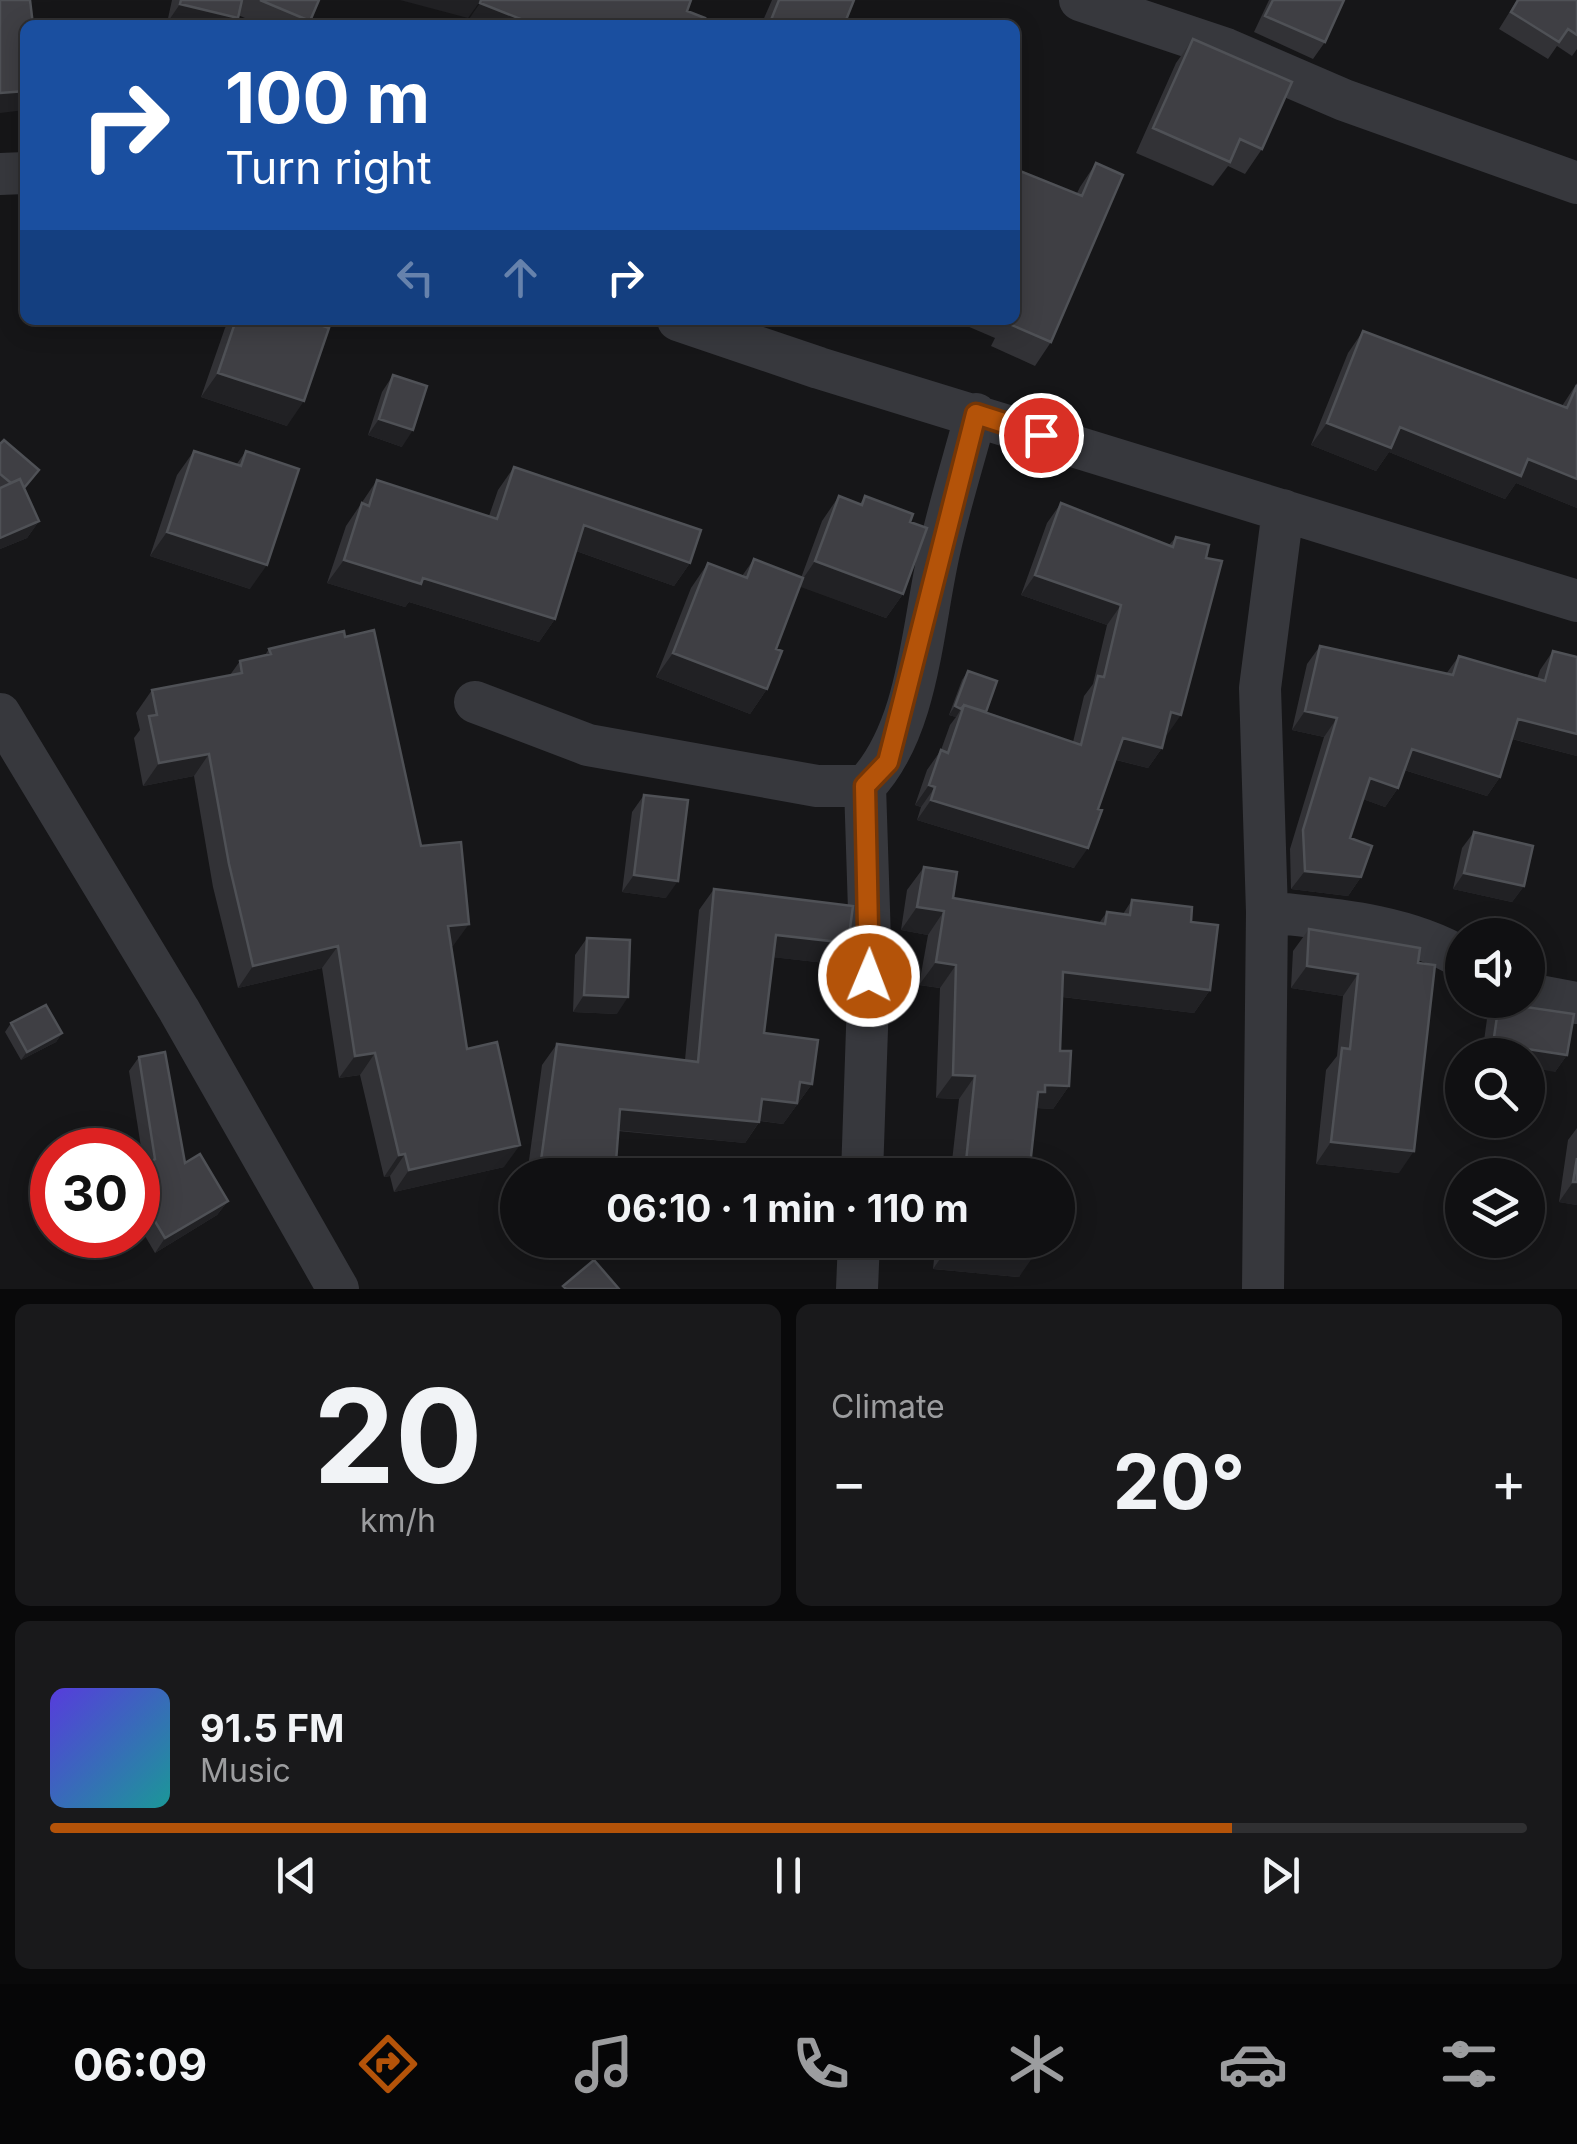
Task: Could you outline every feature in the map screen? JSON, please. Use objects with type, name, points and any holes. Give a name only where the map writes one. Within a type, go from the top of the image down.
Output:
[{"type":"street","points":[[1080,0],[1226,49],[1344,100],[1577,183]]},
{"type":"street","points":[[694,325],[1577,601]]},
{"type":"street","points":[[863,1158],[870,942],[865,786],[888,762],[976,414]]},
{"type":"street","points":[[1264,1289],[1267,912],[1260,688],[1283,510]]},
{"type":"street","points":[[475,702],[588,745],[816,786],[865,786]]},
{"type":"street","points":[[0,714],[170,994],[338,1289]]},
{"type":"street","points":[[1267,912],[1350,921],[1445,948]]},
{"type":"street","points":[[1545,997],[1577,1003]]},
{"type":"street","points":[[857,1289],[858,1258]]},
{"type":"building","points":[[0,0],[30,0],[32,20],[20,20],[20,91],[0,93]]},
{"type":"building","points":[[181,0],[242,0],[238,18],[180,4]]},
{"type":"building","points":[[260,0],[319,0],[308,20]]},
{"type":"building","points":[[691,0],[687,11],[705,18],[523,20],[480,3]]},
{"type":"building","points":[[779,0],[854,0],[846,20],[771,20]]},
{"type":"building","points":[[1273,0],[1344,0],[1325,42],[1265,16]]},
{"type":"building","points":[[1518,0],[1577,0],[1577,35],[1568,29],[1559,42],[1511,12]]},
{"type":"building","points":[[1193,39],[1292,82],[1262,149],[1240,139],[1230,162],[1153,128]]},
{"type":"building","points":[[1096,163],[1123,175],[1051,342],[1012,325],[1020,325],[1020,171],[1082,196]]},
{"type":"building","points":[[234,325],[329,328],[304,401],[218,373]]},
{"type":"building","points":[[1363,331],[1567,408],[1577,385],[1577,479],[1528,459],[1521,476],[1400,427],[1391,448],[1327,423]]},
{"type":"building","points":[[393,375],[427,386],[413,430],[379,419]]},
{"type":"building","points":[[4,440],[39,470],[24,488],[20,479],[11,483],[0,474],[0,444]]},
{"type":"building","points":[[194,451],[241,466],[246,451],[299,469],[267,565],[167,532]]},
{"type":"building","points":[[514,467],[701,530],[690,563],[584,525],[555,619],[423,578],[421,584],[344,560],[362,503],[369,506],[377,480],[497,519]]},
{"type":"building","points":[[20,479],[39,521],[0,538],[0,488]]},
{"type":"building","points":[[839,496],[862,505],[865,496],[913,514],[910,522],[927,528],[903,594],[815,561]]},
{"type":"building","points":[[1061,503],[1173,547],[1176,537],[1209,545],[1206,558],[1222,561],[1181,715],[1171,712],[1162,748],[1123,738],[1088,848],[931,800],[935,787],[929,785],[941,750],[948,753],[964,705],[1081,745],[1098,676],[1104,677],[1121,605],[1035,575]]},
{"type":"building","points":[[754,559],[803,578],[776,649],[782,651],[767,689],[673,653],[708,563],[747,578]]},
{"type":"building","points":[[374,630],[421,846],[461,842],[469,924],[448,926],[467,1049],[497,1042],[520,1145],[409,1170],[405,1154],[399,1155],[375,1053],[355,1056],[338,946],[253,966],[209,754],[159,763],[149,716],[157,715],[152,690],[242,673],[240,661],[271,654],[269,649],[344,631],[345,637]]},
{"type":"building","points":[[1320,646],[1453,675],[1459,656],[1545,681],[1553,651],[1577,657],[1577,734],[1518,719],[1500,777],[1412,749],[1398,788],[1370,778],[1350,838],[1372,846],[1361,877],[1305,871],[1303,830],[1337,718],[1305,711]]},
{"type":"building","points":[[968,671],[997,681],[986,712],[955,706]]},
{"type":"building","points":[[644,795],[688,800],[678,881],[634,875]]},
{"type":"building","points":[[1474,832],[1533,846],[1524,886],[1464,873]]},
{"type":"building","points":[[924,867],[957,872],[953,898],[1105,924],[1107,912],[1130,915],[1132,900],[1192,907],[1191,922],[1218,925],[1210,990],[1063,972],[1060,1051],[1071,1051],[1069,1086],[1045,1085],[1045,1092],[1038,1092],[1031,1158],[966,1158],[975,1076],[953,1075],[956,965],[936,962],[944,911],[917,907]]},
{"type":"building","points":[[714,889],[853,906],[848,943],[776,935],[764,1033],[818,1040],[812,1084],[800,1082],[797,1103],[762,1099],[759,1122],[620,1109],[616,1158],[541,1158],[557,1044],[698,1062]]},
{"type":"building","points":[[1309,929],[1420,948],[1418,963],[1435,965],[1414,1151],[1331,1142],[1342,1048],[1350,1049],[1358,974],[1307,966]]},
{"type":"building","points":[[587,938],[630,940],[628,997],[584,995]]},
{"type":"building","points":[[46,1005],[62,1033],[27,1052],[11,1023]]},
{"type":"building","points":[[1545,1010],[1574,1014],[1567,1055],[1545,1052],[1545,1038],[1494,1038],[1497,1018],[1545,1018]]},
{"type":"building","points":[[165,1052],[185,1163],[200,1154],[228,1201],[165,1238],[160,1230],[160,1128],[150,1128],[139,1057]]},
{"type":"building","points":[[594,1260],[619,1289],[563,1286]]},
{"type":"route","points":[[869,976],[865,786],[888,762],[976,414],[1041,435]]}]
